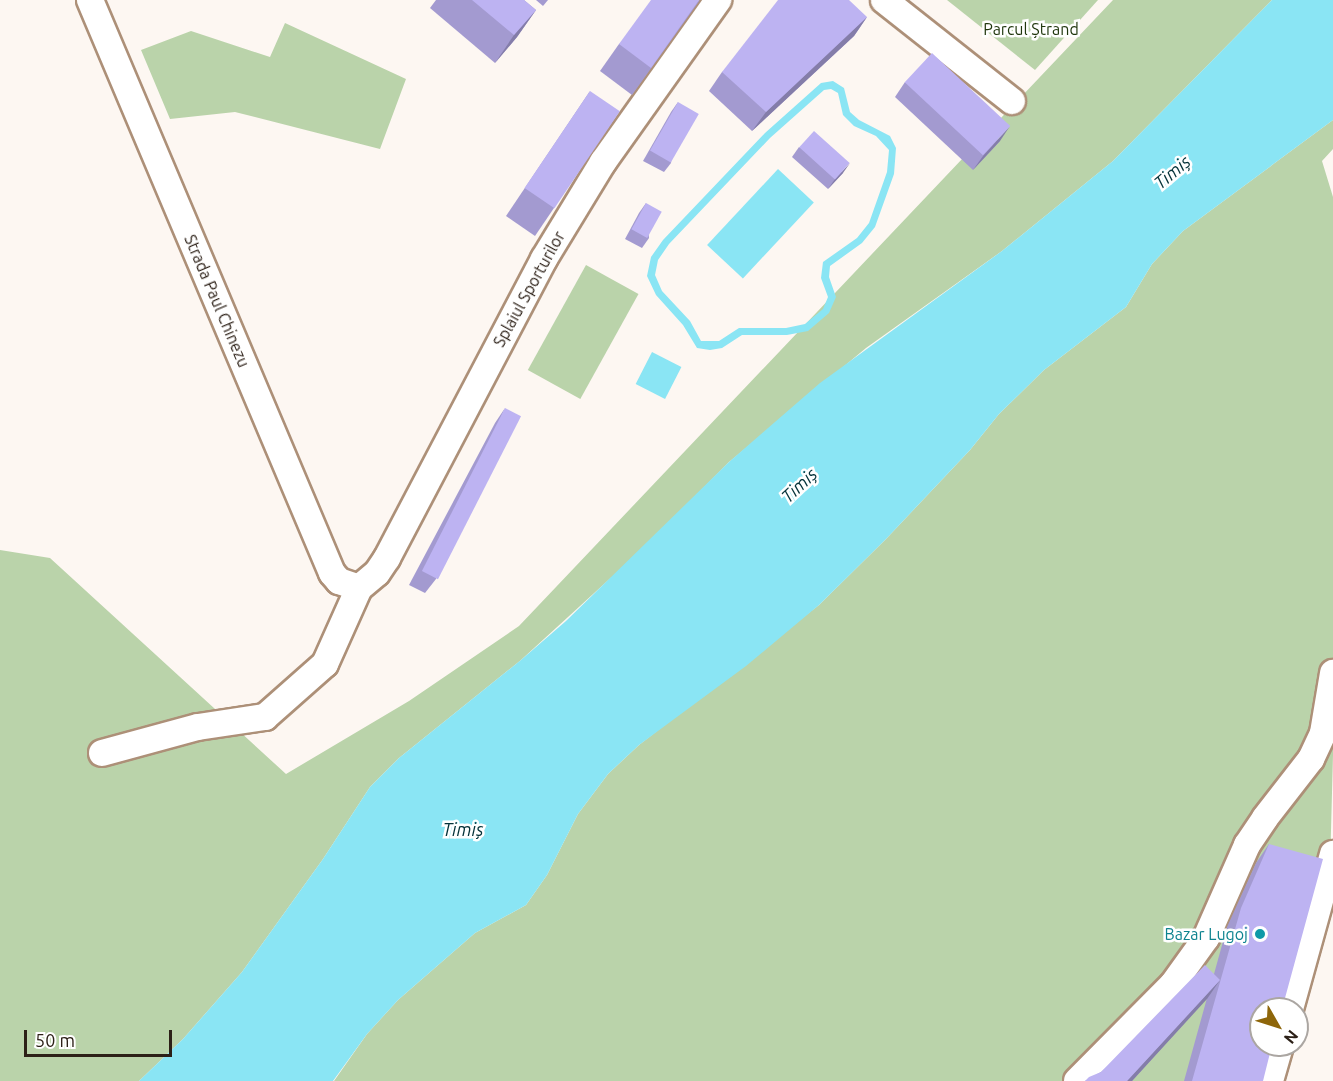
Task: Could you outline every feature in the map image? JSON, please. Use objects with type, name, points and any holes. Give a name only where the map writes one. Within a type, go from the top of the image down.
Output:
[{"type":"street","name":"Splaiul Sporturilor","points":[[359,588],[377,573],[387,558],[544,259],[603,162],[718,0]]},
{"type":"street","points":[[884,0],[1012,101]]},
{"type":"street","name":"Strada Paul Chinezu","points":[[93,1],[332,573],[339,581],[359,588]]},
{"type":"street","points":[[102,753],[198,727],[265,717],[325,664],[359,588]]},
{"type":"street","points":[[1077,1081],[1190,964],[1257,848],[1265,818],[1298,778],[1328,734],[1333,673]]},
{"type":"street","points":[[1293,997],[1324,861]]},
{"type":"street","points":[[1270,1081],[1277,1057]]},
{"type":"green space","name":"Parcul Ștrand","points":[[947,0],[1098,0],[1035,70]]},
{"type":"green space","points":[[1113,0],[1272,0],[1113,161],[1002,251],[866,348],[729,462],[650,542],[521,660],[399,758],[370,787],[323,859],[242,972],[183,1039],[139,1081],[0,1081],[0,550],[50,558],[286,774],[409,701],[519,626]]},
{"type":"green space","points":[[285,23],[406,79],[380,149],[235,112],[170,119],[141,50],[191,31],[270,57]]},
{"type":"green space","points":[[1333,120],[1333,149],[1322,161],[1333,197],[1333,755],[1330,868],[1267,997],[1249,997],[1249,1057],[1264,1057],[1270,1081],[334,1081],[367,1034],[398,1000],[475,933],[526,905],[547,875],[578,814],[608,774],[639,745],[819,605],[886,539],[970,450],[999,414],[1044,370],[1126,307],[1152,264],[1183,231]]},
{"type":"green space","points":[[586,265],[638,294],[580,399],[528,370]]},
{"type":"water","name":"Timiș","points":[[1272,0],[1333,0],[1333,120],[1183,231],[1152,264],[1126,307],[1044,370],[999,414],[970,450],[886,539],[819,605],[746,666],[639,745],[608,774],[578,814],[547,875],[526,905],[475,933],[398,1000],[367,1034],[333,1081],[139,1081],[183,1039],[242,972],[323,859],[370,787],[399,758],[566,621],[729,462],[820,383],[1002,251],[1113,161]]},
{"type":"water","points":[[833,81],[844,88],[850,112],[859,120],[890,136],[896,148],[894,174],[875,227],[862,243],[830,266],[829,277],[836,297],[829,313],[808,331],[787,335],[742,335],[722,348],[710,350],[697,348],[683,325],[656,295],[647,276],[651,257],[663,240],[765,133],[821,83]],"holes":[[[831,89],[838,93],[843,115],[854,126],[876,136],[889,150],[887,172],[869,223],[857,238],[823,262],[821,278],[828,297],[823,309],[805,324],[786,328],[739,328],[719,341],[701,341],[690,321],[662,291],[655,275],[658,260],[669,244],[770,138],[824,90]]]},
{"type":"water","points":[[778,169],[814,202],[743,278],[707,245]]},
{"type":"water","points":[[652,352],[681,367],[665,399],[636,384]]},
{"type":"building","points":[[472,0],[524,0],[536,10],[514,35]]},
{"type":"building","points":[[651,0],[699,0],[651,68],[619,44]]},
{"type":"building","points":[[778,0],[849,0],[867,17],[766,112],[722,72]]},
{"type":"building","points":[[932,53],[1010,126],[983,155],[905,82]]},
{"type":"building","points":[[590,91],[620,111],[554,208],[525,188]]},
{"type":"building","points":[[678,102],[699,114],[671,162],[650,150]]},
{"type":"building","points":[[814,131],[850,163],[835,179],[799,147]]},
{"type":"building","points":[[646,203],[662,212],[647,238],[631,229]]},
{"type":"building","points":[[505,408],[521,416],[438,579],[422,571]]},
{"type":"building","name":"Bazar Lugoj","points":[[1269,844],[1323,859],[1285,997],[1249,997],[1249,1057],[1269,1057],[1263,1081],[1192,1081],[1241,908]]},
{"type":"building","points":[[1205,965],[1220,980],[1127,1081],[1085,1081],[1101,1072]]},
{"type":"place","name":"Bazar Lugoj","points":[[1260,934]]}]
